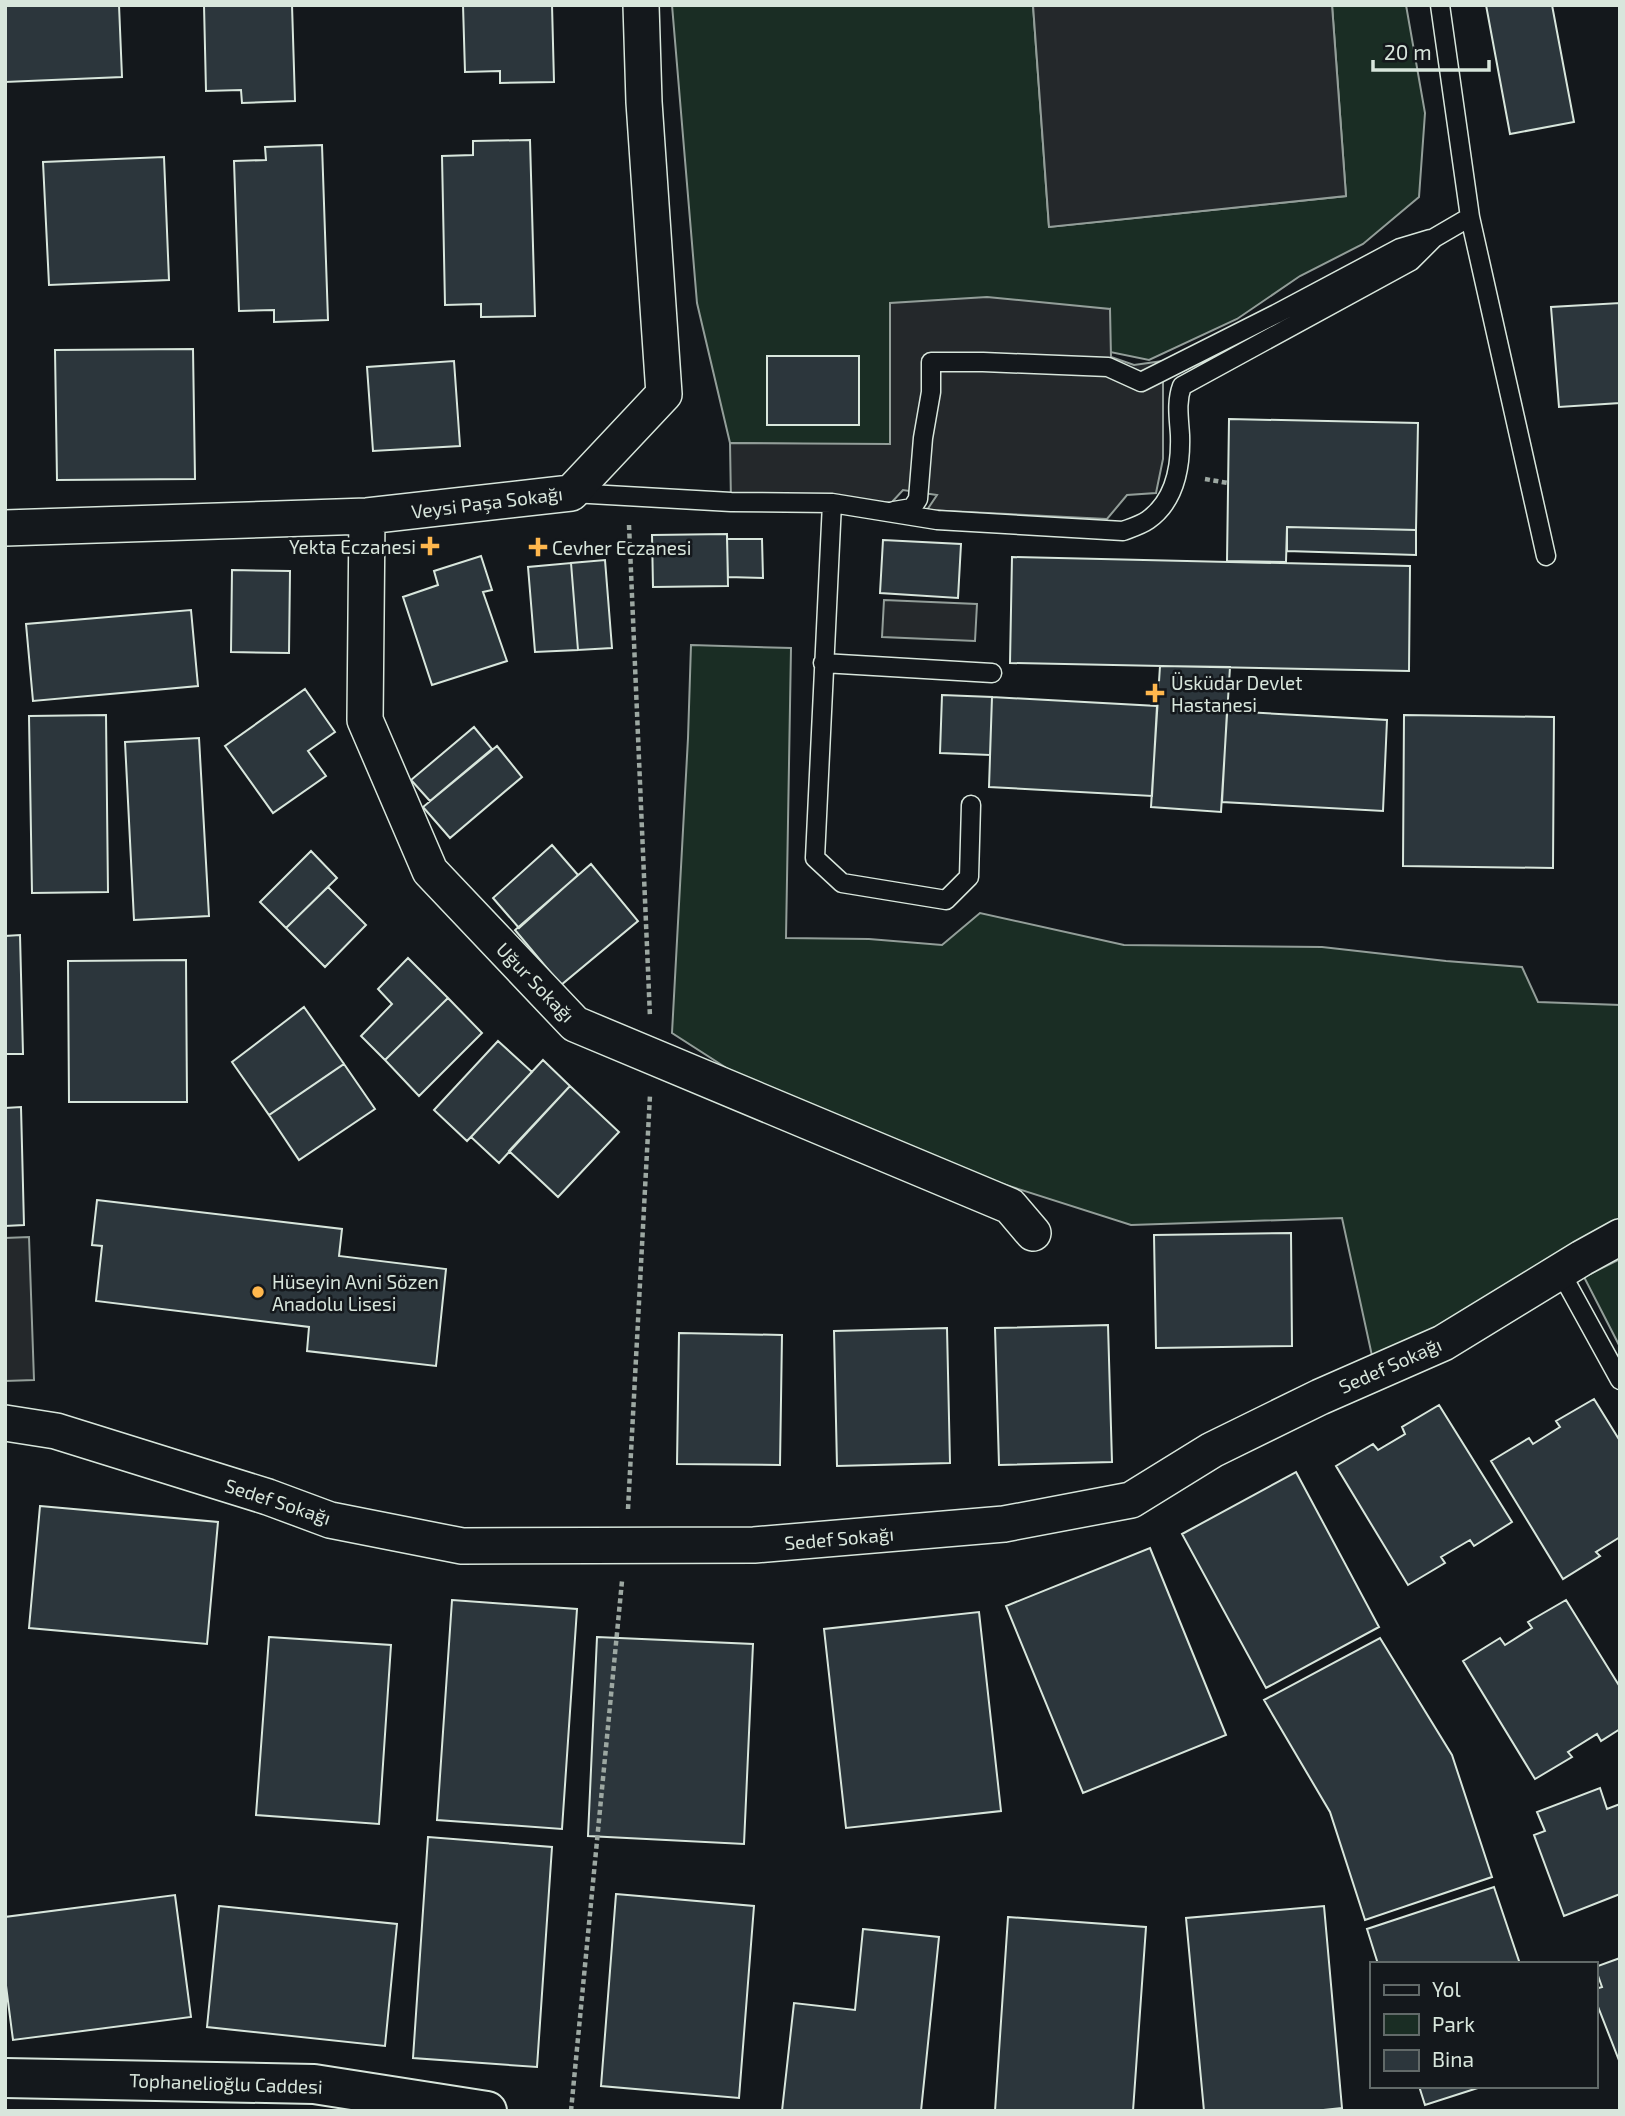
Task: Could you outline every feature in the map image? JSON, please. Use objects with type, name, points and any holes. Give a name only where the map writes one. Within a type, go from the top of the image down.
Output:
[{"type":"main road","name":"Tophanelioğlu Caddesi","points":[[5,2078],[314,2084],[487,2111]]},
{"type":"street","name":"Veysi Paşa Sokağı","points":[[5,528],[367,516],[571,493],[664,394],[644,102],[641,5]]},
{"type":"street","name":"Uğur Sokağı","points":[[367,516],[365,720],[430,871],[575,1024],[1010,1206],[1032,1233]]},
{"type":"street","name":"Sedef Sokağı","points":[[5,1423],[56,1431],[268,1497],[330,1520],[462,1546],[754,1545],[1004,1524],[1131,1500],[1212,1450],[1321,1397],[1443,1343],[1620,1237]]},
{"type":"lane","points":[[1440,5],[1470,217],[1546,556]]},
{"type":"lane","points":[[886,513],[912,508],[918,499],[923,438],[931,392],[931,362],[1108,367],[1141,382],[1400,248],[1434,237],[1470,217]]},
{"type":"lane","points":[[571,493],[731,502],[832,503],[937,520],[1123,531],[1149,519],[1168,499],[1177,475],[1180,442],[1178,397],[1182,386],[1411,261],[1434,237]]},
{"type":"lane","points":[[832,503],[815,858],[842,884],[946,900],[969,877],[971,805]]},
{"type":"lane","points":[[823,663],[992,673]]},
{"type":"lane","points":[[1560,1271],[1620,1380]]},
{"type":"path","points":[[1197,478],[1228,483]]},
{"type":"path","points":[[571,2111],[626,1546],[652,1056],[628,521]]},
{"type":"green space","points":[[672,5],[1033,5],[1049,227],[1346,196],[1332,5],[1406,5],[1425,113],[1419,197],[1363,244],[1300,276],[1237,319],[1149,360],[1110,352],[1110,309],[890,445],[730,443],[697,303]]},
{"type":"green space","points":[[691,645],[791,648],[786,938],[869,939],[942,945],[980,913],[1124,945],[1322,947],[1522,967],[1538,1002],[1620,1005],[1620,1226],[1374,1365],[1342,1218],[1131,1225],[812,1123],[672,1033]]},
{"type":"green space","points":[[1620,1259],[1620,1347],[1584,1277]]},
{"type":"shaded area","points":[[1033,5],[1332,5],[1346,196],[1049,227]]},
{"type":"shaded area","points":[[987,297],[1110,309],[1111,357],[1134,365],[1163,361],[1163,459],[1156,493],[1127,495],[1107,519],[927,510],[937,495],[903,490],[892,502],[879,503],[731,502],[730,443],[890,444],[890,303]]},
{"type":"shaded area","points":[[884,600],[977,604],[975,641],[882,637]]},
{"type":"shaded area","points":[[29,1237],[34,1380],[5,1381],[5,1238]]},
{"type":"building","points":[[5,5],[119,5],[122,77],[5,82]]},
{"type":"building","points":[[204,5],[292,5],[295,101],[242,103],[241,90],[206,91]]},
{"type":"building","points":[[463,5],[552,5],[554,82],[500,83],[500,71],[465,72]]},
{"type":"building","points":[[1486,5],[1552,5],[1574,122],[1510,134]]},
{"type":"building","points":[[530,140],[535,316],[481,317],[481,304],[445,305],[442,156],[473,155],[473,141]]},
{"type":"building","points":[[322,145],[328,320],[274,322],[274,310],[239,311],[234,161],[266,160],[265,147]]},
{"type":"building","points":[[164,157],[169,280],[49,285],[43,162]]},
{"type":"building","points":[[1620,303],[1620,403],[1559,407],[1551,307]]},
{"type":"building","points":[[193,349],[195,479],[57,480],[55,350]]},
{"type":"building","points":[[767,356],[859,356],[859,425],[767,425]]},
{"type":"building","points":[[454,361],[460,446],[373,451],[367,367]]},
{"type":"building","points":[[1229,419],[1418,423],[1416,530],[1287,527],[1286,562],[1227,561]]},
{"type":"building","points":[[1287,527],[1416,530],[1416,555],[1287,551]]},
{"type":"building","points":[[727,534],[728,586],[653,587],[652,535]]},
{"type":"building","points":[[727,539],[762,539],[763,578],[728,577]]},
{"type":"building","points":[[883,540],[961,544],[958,598],[880,593]]},
{"type":"building","points":[[481,556],[492,590],[483,592],[507,661],[432,685],[403,597],[438,585],[434,571]]},
{"type":"building","points":[[1012,557],[1410,566],[1409,671],[1010,663]]},
{"type":"building","points":[[605,560],[612,648],[578,650],[571,563]]},
{"type":"building","points":[[571,563],[578,650],[535,652],[528,567]]},
{"type":"building","points":[[232,570],[290,571],[289,653],[231,652]]},
{"type":"building","points":[[191,610],[198,686],[33,701],[26,624]]},
{"type":"building","points":[[1160,666],[1230,667],[1221,812],[1151,807]]},
{"type":"building","points":[[305,689],[335,732],[308,751],[326,776],[273,813],[225,746]]},
{"type":"building","points":[[942,695],[992,697],[990,755],[940,753]]},
{"type":"building","points":[[992,697],[1157,706],[1152,796],[989,787]]},
{"type":"building","points":[[1227,711],[1387,720],[1383,811],[1222,802]]},
{"type":"building","points":[[106,715],[108,892],[32,893],[29,716]]},
{"type":"building","points":[[1404,715],[1554,717],[1553,868],[1403,866]]},
{"type":"building","points":[[474,727],[492,749],[430,801],[411,780]]},
{"type":"building","points":[[199,738],[209,916],[134,920],[125,742]]},
{"type":"building","points":[[497,746],[522,777],[450,838],[423,807]]},
{"type":"building","points":[[552,845],[578,875],[519,928],[493,898]]},
{"type":"building","points":[[311,851],[337,878],[286,928],[260,902]]},
{"type":"building","points":[[591,864],[638,921],[561,985],[515,930]]},
{"type":"building","points":[[328,887],[366,925],[325,967],[286,928]]},
{"type":"building","points":[[20,935],[23,1054],[5,1054],[5,936]]},
{"type":"building","points":[[408,958],[448,998],[385,1060],[361,1036],[392,1004],[378,989]]},
{"type":"building","points":[[186,960],[187,1102],[69,1102],[68,961]]},
{"type":"building","points":[[448,998],[482,1033],[419,1096],[385,1060]]},
{"type":"building","points":[[304,1007],[344,1064],[269,1115],[232,1062]]},
{"type":"building","points":[[498,1041],[532,1072],[467,1141],[434,1110]]},
{"type":"building","points":[[543,1060],[570,1086],[499,1163],[471,1137]]},
{"type":"building","points":[[344,1064],[375,1109],[299,1160],[269,1115]]},
{"type":"building","points":[[570,1086],[619,1132],[558,1197],[509,1151]]},
{"type":"building","points":[[21,1107],[24,1225],[5,1226],[5,1108]]},
{"type":"building","points":[[97,1200],[342,1229],[339,1256],[446,1269],[436,1366],[307,1351],[309,1327],[96,1301],[102,1246],[92,1245]]},
{"type":"building","points":[[1291,1233],[1292,1346],[1156,1348],[1154,1235]]},
{"type":"building","points":[[1108,1325],[1112,1462],[999,1465],[995,1328]]},
{"type":"building","points":[[947,1328],[950,1463],[837,1466],[834,1331]]},
{"type":"building","points":[[679,1333],[782,1335],[780,1465],[677,1464]]},
{"type":"building","points":[[1594,1399],[1620,1441],[1620,1537],[1596,1552],[1600,1556],[1563,1579],[1491,1461],[1529,1438],[1533,1444],[1560,1427],[1556,1421]]},
{"type":"building","points":[[1439,1405],[1512,1522],[1474,1546],[1470,1540],[1441,1557],[1445,1563],[1408,1585],[1336,1466],[1373,1444],[1378,1450],[1405,1434],[1402,1427]]},
{"type":"building","points":[[1296,1472],[1379,1627],[1266,1688],[1182,1534]]},
{"type":"building","points":[[40,1506],[218,1522],[207,1644],[29,1628]]},
{"type":"building","points":[[1150,1548],[1226,1735],[1083,1793],[1006,1606]]},
{"type":"building","points":[[452,1600],[577,1609],[562,1829],[437,1820]]},
{"type":"building","points":[[1566,1600],[1620,1687],[1620,1729],[1601,1741],[1597,1734],[1568,1752],[1572,1757],[1535,1779],[1463,1661],[1500,1638],[1505,1645],[1532,1628],[1528,1622]]},
{"type":"building","points":[[979,1612],[1001,1811],[846,1828],[824,1629]]},
{"type":"building","points":[[269,1637],[391,1645],[379,1824],[256,1815]]},
{"type":"building","points":[[597,1637],[753,1644],[744,1844],[588,1836]]},
{"type":"building","points":[[1380,1638],[1452,1755],[1492,1877],[1365,1920],[1330,1812],[1264,1700]]},
{"type":"building","points":[[1600,1788],[1607,1809],[1620,1804],[1620,1894],[1564,1916],[1534,1835],[1545,1831],[1537,1812]]},
{"type":"building","points":[[428,1837],[552,1847],[537,2067],[413,2058]]},
{"type":"building","points":[[1494,1887],[1519,1962],[1377,1962],[1367,1929]]},
{"type":"building","points":[[616,1894],[754,1906],[739,2098],[601,2086]]},
{"type":"building","points":[[175,1895],[191,2017],[13,2040],[5,1978],[5,1917]]},
{"type":"building","points":[[219,1906],[397,1924],[385,2046],[207,2027]]},
{"type":"building","points":[[1324,1906],[1342,2108],[1314,2111],[1204,2111],[1186,1918]]},
{"type":"building","points":[[1008,1917],[1146,1927],[1133,2111],[995,2111]]},
{"type":"building","points":[[863,1929],[939,1937],[921,2111],[782,2111],[794,2003],[855,2010]]},
{"type":"building","points":[[1620,1958],[1620,2063],[1597,2004],[1597,1988],[1602,1987],[1597,1966]]},
{"type":"building","points":[[1420,2088],[1478,2088],[1425,2105]]},
{"type":"place","name":"Yekta Eczanesi","points":[[430,546]]},
{"type":"place","name":"Cevher Eczanesi","points":[[538,547]]},
{"type":"place","name":"Üsküdar Devlet Hastanesi","points":[[1155,693]]},
{"type":"place","name":"Hüseyin Avni Sözen Anadolu Lisesi","points":[[258,1292]]}]
